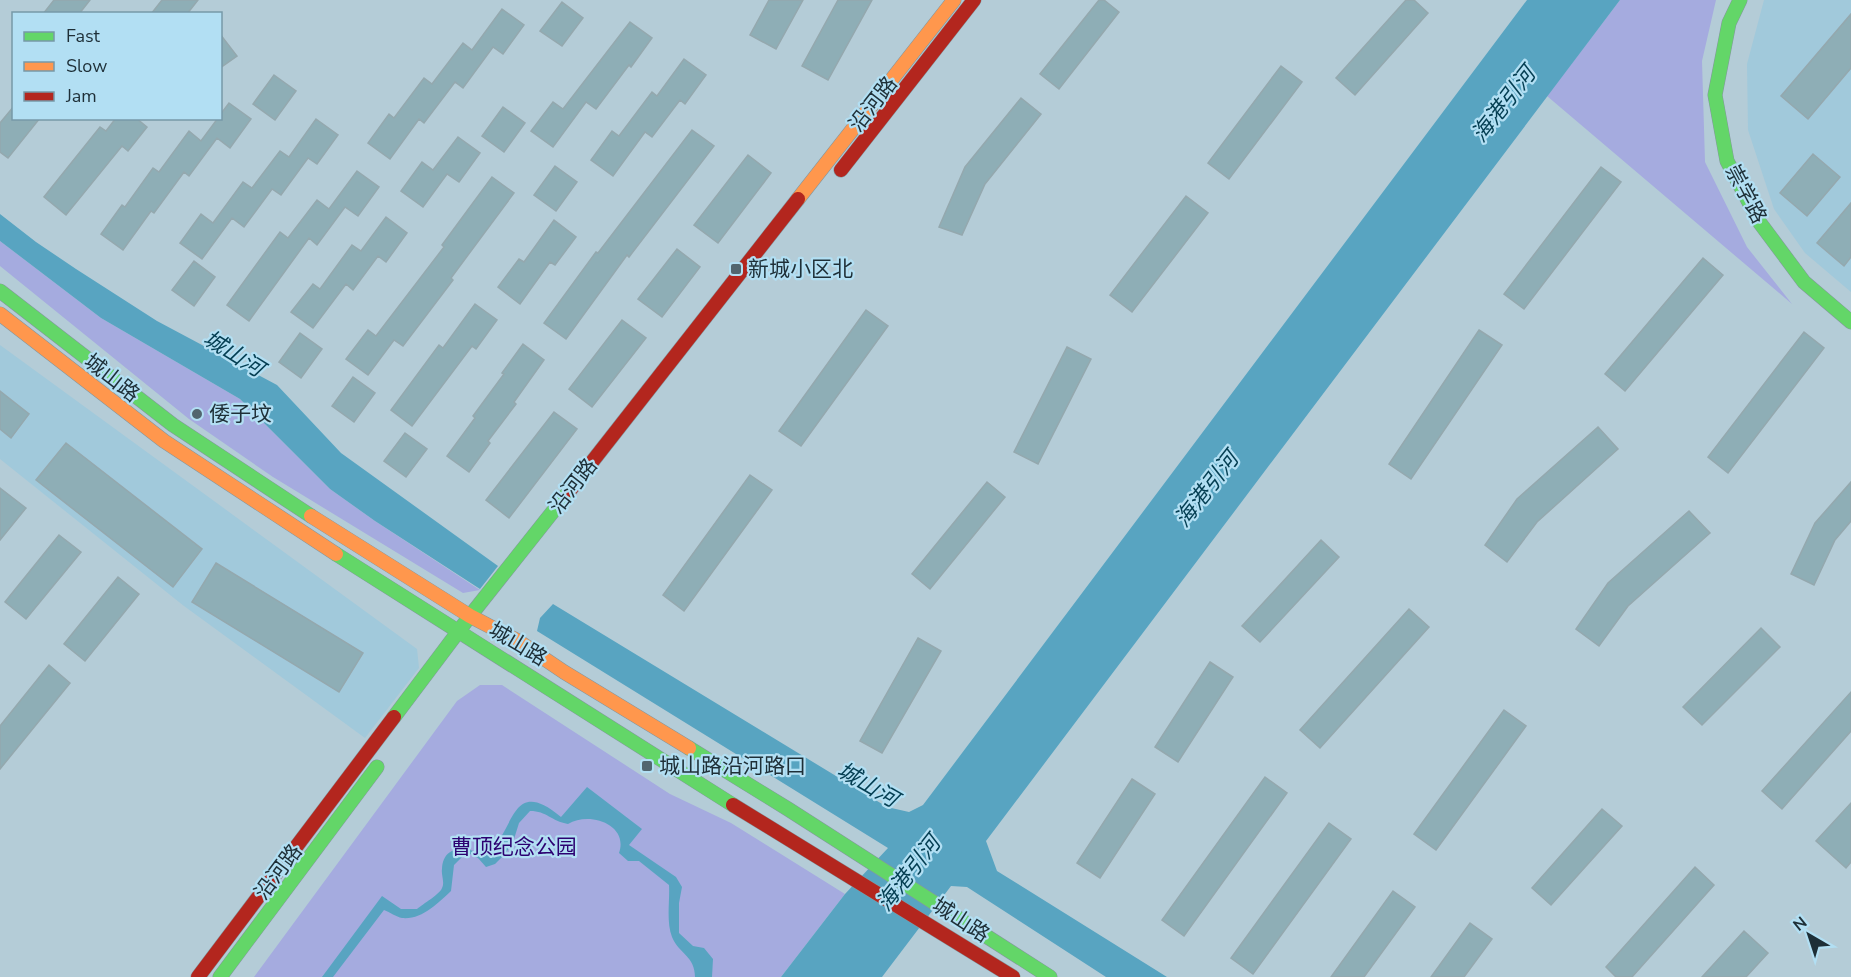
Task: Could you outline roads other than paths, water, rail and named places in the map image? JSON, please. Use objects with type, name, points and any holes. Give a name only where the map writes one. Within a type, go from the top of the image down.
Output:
[{"type":"main road","name":"沿河路","points":[[198,977],[470,616],[954,0]]},
{"type":"main road","name":"沿河路","points":[[832,181],[974,0]]},
{"type":"main road","name":"崇学路","points":[[1740,0],[1729,23],[1715,95],[1727,161],[1760,223],[1804,282],[1851,322]]},
{"type":"main road","name":"城山路","points":[[0,291],[173,425],[328,528],[470,616],[518,641],[564,672],[788,809],[1050,977]]},
{"type":"main road","name":"城山路","points":[[0,314],[164,441],[294,527],[459,631],[469,643],[1013,977]]},
{"type":"main road","points":[[469,643],[495,609]]},
{"type":"main road","name":"沿河路","points":[[220,977],[385,756]]},
{"type":"water","name":"海港引河","points":[[1527,0],[1620,0],[986,841],[997,871],[1167,977],[1106,977],[967,887],[951,886],[882,977],[781,977],[845,894],[888,848],[537,631],[540,618],[553,604],[887,807],[909,812],[923,805]]},
{"type":"water","points":[[0,214],[36,242],[157,321],[277,385],[341,453],[498,566],[480,589],[375,521],[330,489],[240,399],[101,318],[0,241]]},
{"type":"water","points":[[587,787],[642,829],[629,845],[676,877],[682,887],[679,903],[679,933],[693,946],[704,948],[713,959],[712,977],[695,977],[690,960],[672,937],[669,918],[669,885],[639,861],[628,861],[619,853],[621,843],[613,828],[606,823],[587,819],[568,824],[530,811],[519,823],[506,853],[495,864],[486,867],[478,858],[470,854],[463,856],[454,865],[451,891],[441,901],[423,914],[409,918],[384,910],[333,977],[322,977],[382,896],[401,909],[417,909],[441,890],[443,861],[446,855],[462,849],[482,854],[493,847],[521,806],[530,802],[543,805],[561,817]]},
{"type":"place","name":"新城小区北","points":[[736,269]]},
{"type":"place","name":"倭子坟","points":[[197,414]]},
{"type":"place","name":"城山路沿河路口","points":[[647,766]]},
{"type":"water label","name":"城山河","points":[[234,353]]},
{"type":"water label","name":"城山河","points":[[868,784]]},
{"type":"park label","name":"曹顶纪念公园","points":[[514,847]]}]
